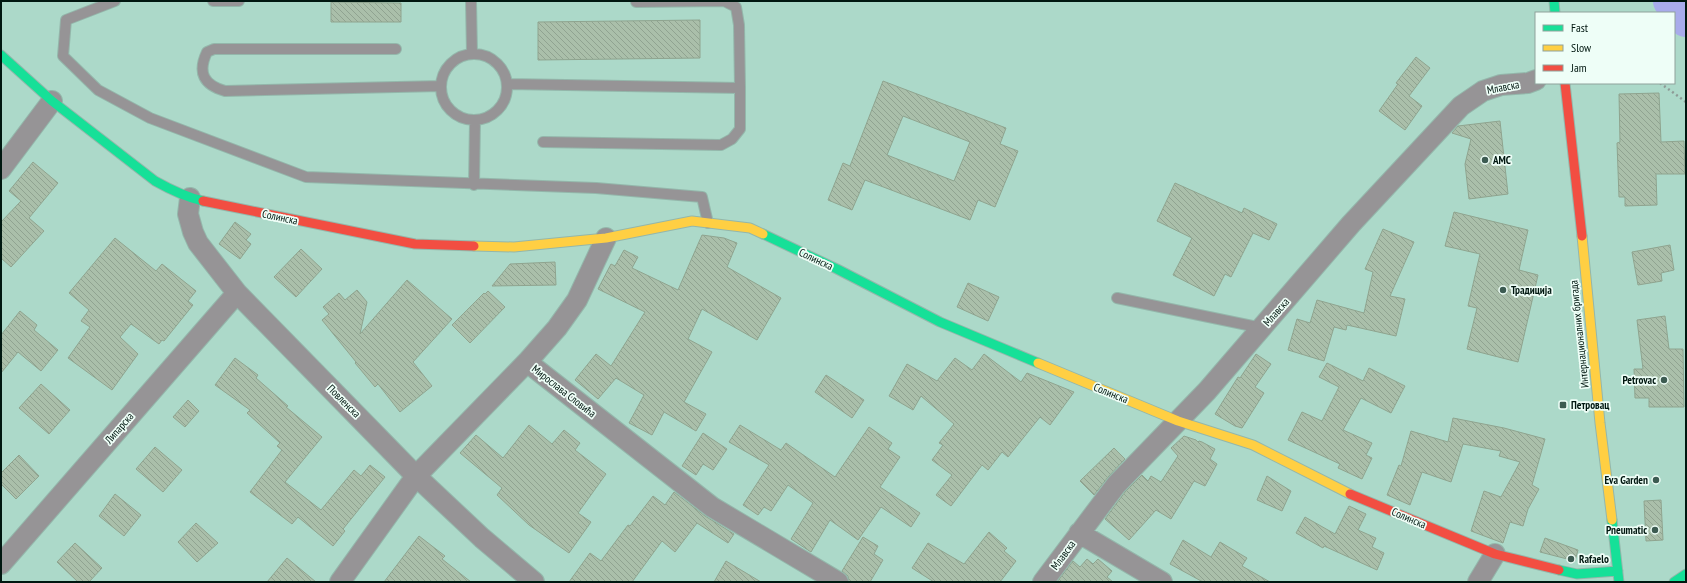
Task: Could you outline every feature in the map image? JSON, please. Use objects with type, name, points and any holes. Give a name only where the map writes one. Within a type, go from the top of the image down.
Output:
[{"type":"street","points":[[1554,1],[1555,12]]},
{"type":"street","name":"Солинска","points":[[1,55],[52,100],[156,181],[170,190],[190,198],[415,244],[514,247],[606,238],[692,221],[750,228],[837,269],[940,322],[1178,421],[1252,444],[1344,491],[1495,554],[1577,574],[1618,571]]},
{"type":"street","name":"Млавска","points":[[1043,582],[1116,485],[1207,391],[1350,224],[1461,106],[1483,90],[1528,83],[1535,80]]},
{"type":"street","name":"Интернационалних бригада","points":[[1564,84],[1579,208],[1602,438],[1619,582]]},
{"type":"street","points":[[1,168],[52,100]]},
{"type":"street","name":"Повленска","points":[[190,198],[188,214],[189,223],[195,238],[237,293],[416,476],[482,538],[534,582]]},
{"type":"street","points":[[527,362],[557,328],[577,300],[606,238]]},
{"type":"street","name":"Липарска","points":[[1,564],[237,293]]},
{"type":"street","name":"Мирослава Словића","points":[[340,582],[416,476],[527,362],[712,507],[838,582]]},
{"type":"street","points":[[1079,533],[1162,582]]},
{"type":"street","points":[[1478,582],[1495,554]]},
{"type":"street","points":[[1674,582],[1686,574]]},
{"type":"lane","points":[[115,1],[66,20],[63,56],[98,90],[150,118],[306,177],[596,188],[702,197],[708,223]]},
{"type":"lane","points":[[213,1],[238,2]]},
{"type":"lane","points":[[472,1],[472,54]]},
{"type":"lane","points":[[543,142],[721,145],[732,139],[740,129],[739,25],[736,6],[724,1],[636,2]]},
{"type":"lane","points":[[396,49],[214,49],[207,52],[203,61],[202,70],[206,82],[215,88],[226,91],[441,86]]},
{"type":"lane","points":[[472,54],[482,55],[492,59],[504,74],[507,84],[506,94],[502,104],[495,112],[486,118],[475,120],[464,118],[454,113],[442,96],[441,86],[447,68],[458,59],[472,54]]},
{"type":"lane","points":[[507,84],[740,88]]},
{"type":"lane","points":[[474,184],[475,120]]},
{"type":"lane","points":[[1117,298],[1262,328]]},
{"type":"path","points":[[1661,84],[1686,102]]},
{"type":"building","points":[[331,2],[401,3],[401,22],[331,22]]},
{"type":"building","points":[[700,20],[700,58],[538,60],[538,22]]},
{"type":"building","points":[[1416,57],[1430,68],[1409,96],[1422,106],[1405,130],[1379,111],[1398,84],[1396,83]]},
{"type":"building","points":[[883,81],[1006,128],[1000,144],[1018,151],[995,207],[978,200],[970,220],[865,180],[852,210],[828,200],[843,163],[850,166]],"holes":[[[903,116],[970,142],[954,181],[887,155]]]},
{"type":"building","points":[[1659,93],[1661,142],[1684,141],[1685,174],[1656,174],[1657,205],[1625,206],[1625,197],[1619,197],[1617,143],[1620,142],[1619,94]]},
{"type":"building","name":"AMC","points":[[1500,121],[1508,194],[1469,199],[1465,164],[1471,139],[1452,133],[1458,126]]},
{"type":"building","points":[[33,162],[58,183],[29,218],[44,231],[11,267],[1,258],[1,222],[21,201],[9,191]]},
{"type":"building","points":[[1175,183],[1242,213],[1244,208],[1277,224],[1269,240],[1253,233],[1231,277],[1225,274],[1214,296],[1173,275],[1192,238],[1157,221]]},
{"type":"building","points":[[1454,212],[1528,230],[1519,270],[1538,275],[1518,362],[1467,349],[1477,308],[1468,306],[1480,254],[1445,246]]},
{"type":"building","points":[[235,222],[251,234],[246,240],[251,244],[240,259],[219,244]]},
{"type":"building","points":[[1383,229],[1414,242],[1390,296],[1405,299],[1396,336],[1347,325],[1346,330],[1334,327],[1324,361],[1288,350],[1297,319],[1310,323],[1317,300],[1364,313],[1373,272],[1365,269]]},
{"type":"building","points":[[702,235],[724,238],[737,243],[727,267],[781,298],[757,340],[702,309],[688,339],[712,352],[684,402],[706,414],[696,431],[664,412],[652,435],[629,423],[644,395],[616,378],[598,399],[575,380],[596,354],[611,366],[645,312],[598,289],[611,264],[615,266],[624,250],[638,257],[632,268],[678,290]]},
{"type":"building","points":[[115,238],[156,271],[162,264],[196,291],[188,301],[193,305],[164,341],[162,340],[159,344],[131,324],[120,337],[138,354],[112,390],[68,358],[90,327],[81,321],[89,310],[69,293]]},
{"type":"building","points":[[1670,245],[1674,270],[1661,273],[1662,281],[1638,285],[1632,252]]},
{"type":"building","points":[[301,249],[322,269],[296,297],[274,277]]},
{"type":"building","points":[[555,262],[556,285],[492,286],[510,264]]},
{"type":"building","points":[[407,280],[452,319],[413,362],[432,386],[400,412],[378,384],[375,387],[322,320],[329,314],[323,307],[339,293],[345,300],[357,290],[367,302],[360,334]]},
{"type":"building","points":[[968,283],[999,297],[988,321],[957,307]]},
{"type":"building","points":[[488,291],[505,307],[470,343],[452,325],[484,293],[485,294]]},
{"type":"building","points":[[20,311],[37,325],[34,330],[58,350],[41,371],[18,352],[1,373],[1,335]]},
{"type":"building","points":[[1665,316],[1669,349],[1683,349],[1684,407],[1649,407],[1649,398],[1635,398],[1634,369],[1643,369],[1637,320]]},
{"type":"building","points":[[984,354],[1021,382],[1027,373],[1074,392],[1050,425],[1040,417],[1008,457],[1002,452],[988,470],[982,465],[951,506],[936,495],[952,475],[932,460],[943,445],[939,443],[954,424],[921,396],[913,410],[889,396],[907,364],[937,381],[955,358],[972,370]]},
{"type":"building","points":[[1256,354],[1271,364],[1255,387],[1264,393],[1242,428],[1235,426],[1215,414],[1238,377],[1240,378]]},
{"type":"building","points":[[235,358],[258,375],[256,378],[288,406],[286,407],[322,437],[285,482],[321,510],[354,470],[361,476],[370,465],[385,477],[343,529],[345,531],[333,546],[298,517],[292,524],[250,492],[282,450],[277,446],[280,443],[247,413],[250,410],[215,385]]},
{"type":"building","points":[[1327,363],[1363,381],[1369,368],[1405,386],[1391,413],[1361,398],[1343,430],[1372,443],[1366,455],[1372,458],[1362,479],[1338,468],[1340,464],[1288,440],[1302,412],[1322,421],[1339,387],[1319,377]]},
{"type":"building","points":[[826,375],[864,400],[852,418],[815,392]]},
{"type":"building","points":[[41,384],[70,410],[49,434],[19,408]]},
{"type":"building","points":[[188,400],[199,411],[185,427],[173,417]]},
{"type":"building","points":[[1453,418],[1504,428],[1545,439],[1532,485],[1539,489],[1528,509],[1523,526],[1510,522],[1503,543],[1471,531],[1484,491],[1501,497],[1520,462],[1499,456],[1501,451],[1463,444],[1451,482],[1422,472],[1410,505],[1387,495],[1399,465],[1401,466],[1411,431],[1448,442]]},
{"type":"building","points":[[529,425],[552,444],[564,430],[580,443],[575,450],[606,474],[578,513],[591,522],[569,553],[529,525],[497,495],[502,488],[460,453],[476,435],[503,458]]},
{"type":"building","points":[[740,425],[781,450],[786,443],[835,477],[869,427],[892,443],[888,449],[900,457],[880,487],[920,513],[911,527],[881,507],[858,540],[830,520],[811,552],[791,539],[813,503],[788,485],[771,511],[764,507],[758,515],[743,505],[769,465],[729,442]]},
{"type":"building","points":[[703,433],[727,449],[713,470],[703,464],[696,475],[682,466]]},
{"type":"building","points":[[1184,436],[1198,442],[1202,442],[1215,449],[1210,459],[1217,464],[1205,486],[1194,481],[1171,519],[1156,510],[1129,540],[1105,519],[1125,492],[1142,475],[1148,481],[1151,476],[1161,482],[1178,456],[1171,448]]},
{"type":"building","points":[[155,447],[182,470],[163,492],[136,469]]},
{"type":"building","points":[[1114,448],[1125,459],[1094,495],[1080,481]]},
{"type":"building","points":[[19,455],[39,476],[16,499],[1,484],[1,473]]},
{"type":"building","points":[[1267,476],[1291,491],[1282,511],[1257,500]]},
{"type":"building","points":[[674,492],[705,516],[734,534],[728,543],[697,523],[675,552],[662,541],[632,582],[569,582],[590,553],[601,561],[628,525],[630,526],[653,496],[665,505]]},
{"type":"building","points":[[115,494],[141,515],[124,536],[99,516]]},
{"type":"building","points":[[1661,500],[1663,540],[1646,541],[1644,501]]},
{"type":"building","points":[[1349,506],[1366,514],[1358,530],[1376,538],[1372,547],[1384,553],[1377,570],[1324,546],[1323,548],[1296,533],[1305,517],[1335,534]]},
{"type":"building","points":[[196,523],[218,543],[197,562],[178,542]]},
{"type":"building","points":[[989,532],[1007,548],[1004,551],[1016,561],[1000,582],[934,582],[912,568],[928,543],[964,564]]},
{"type":"building","points":[[419,536],[445,556],[442,559],[471,582],[384,582]]},
{"type":"building","points":[[863,537],[878,546],[874,554],[883,560],[870,582],[849,582],[848,576],[842,571]]},
{"type":"building","points":[[1545,538],[1578,550],[1575,561],[1540,552]]},
{"type":"building","points":[[1183,540],[1211,557],[1220,542],[1247,558],[1242,566],[1270,582],[1203,582],[1170,564]]},
{"type":"building","points":[[75,543],[102,568],[89,582],[78,582],[57,562]]},
{"type":"building","points":[[287,558],[316,582],[267,582]]},
{"type":"building","points":[[1087,559],[1093,564],[1098,559],[1112,571],[1107,577],[1113,582],[1057,582],[1073,561],[1080,567]]},
{"type":"building","points":[[726,561],[761,582],[714,582]]},
{"type":"waterway","points":[[1671,1],[1686,19]]},
{"type":"traffic: fast","points":[[1554,1],[1555,12]]},
{"type":"traffic: fast","points":[[1,55],[52,101],[155,181],[178,193],[203,201]]},
{"type":"traffic: fast","points":[[763,234],[837,269],[940,322],[1038,363]]},
{"type":"traffic: fast","points":[[1612,520],[1619,582]]},
{"type":"traffic: fast","points":[[1559,570],[1577,574],[1618,571]]},
{"type":"traffic: fast","points":[[1674,582],[1686,574]]},
{"type":"traffic: slow","points":[[474,246],[514,247],[606,238],[692,221],[750,228],[763,234]]},
{"type":"traffic: slow","points":[[1582,236],[1600,423],[1612,520]]},
{"type":"traffic: slow","points":[[1038,363],[1178,421],[1253,445],[1350,494]]},
{"type":"traffic: jam","points":[[1565,84],[1582,236]]},
{"type":"traffic: jam","points":[[203,201],[415,244],[474,246]]},
{"type":"traffic: jam","points":[[1350,494],[1495,554],[1559,570]]},
{"type":"place","name":"AMC","points":[[1485,160]]},
{"type":"place","name":"Традиција","points":[[1503,290]]},
{"type":"place","name":"Petrovac","points":[[1664,380]]},
{"type":"place","name":"Петровац","points":[[1563,405]]},
{"type":"place","name":"Eva Garden","points":[[1656,480]]},
{"type":"place","name":"Pneumatic","points":[[1655,530]]},
{"type":"place","name":"Rafaelo","points":[[1571,559]]}]
